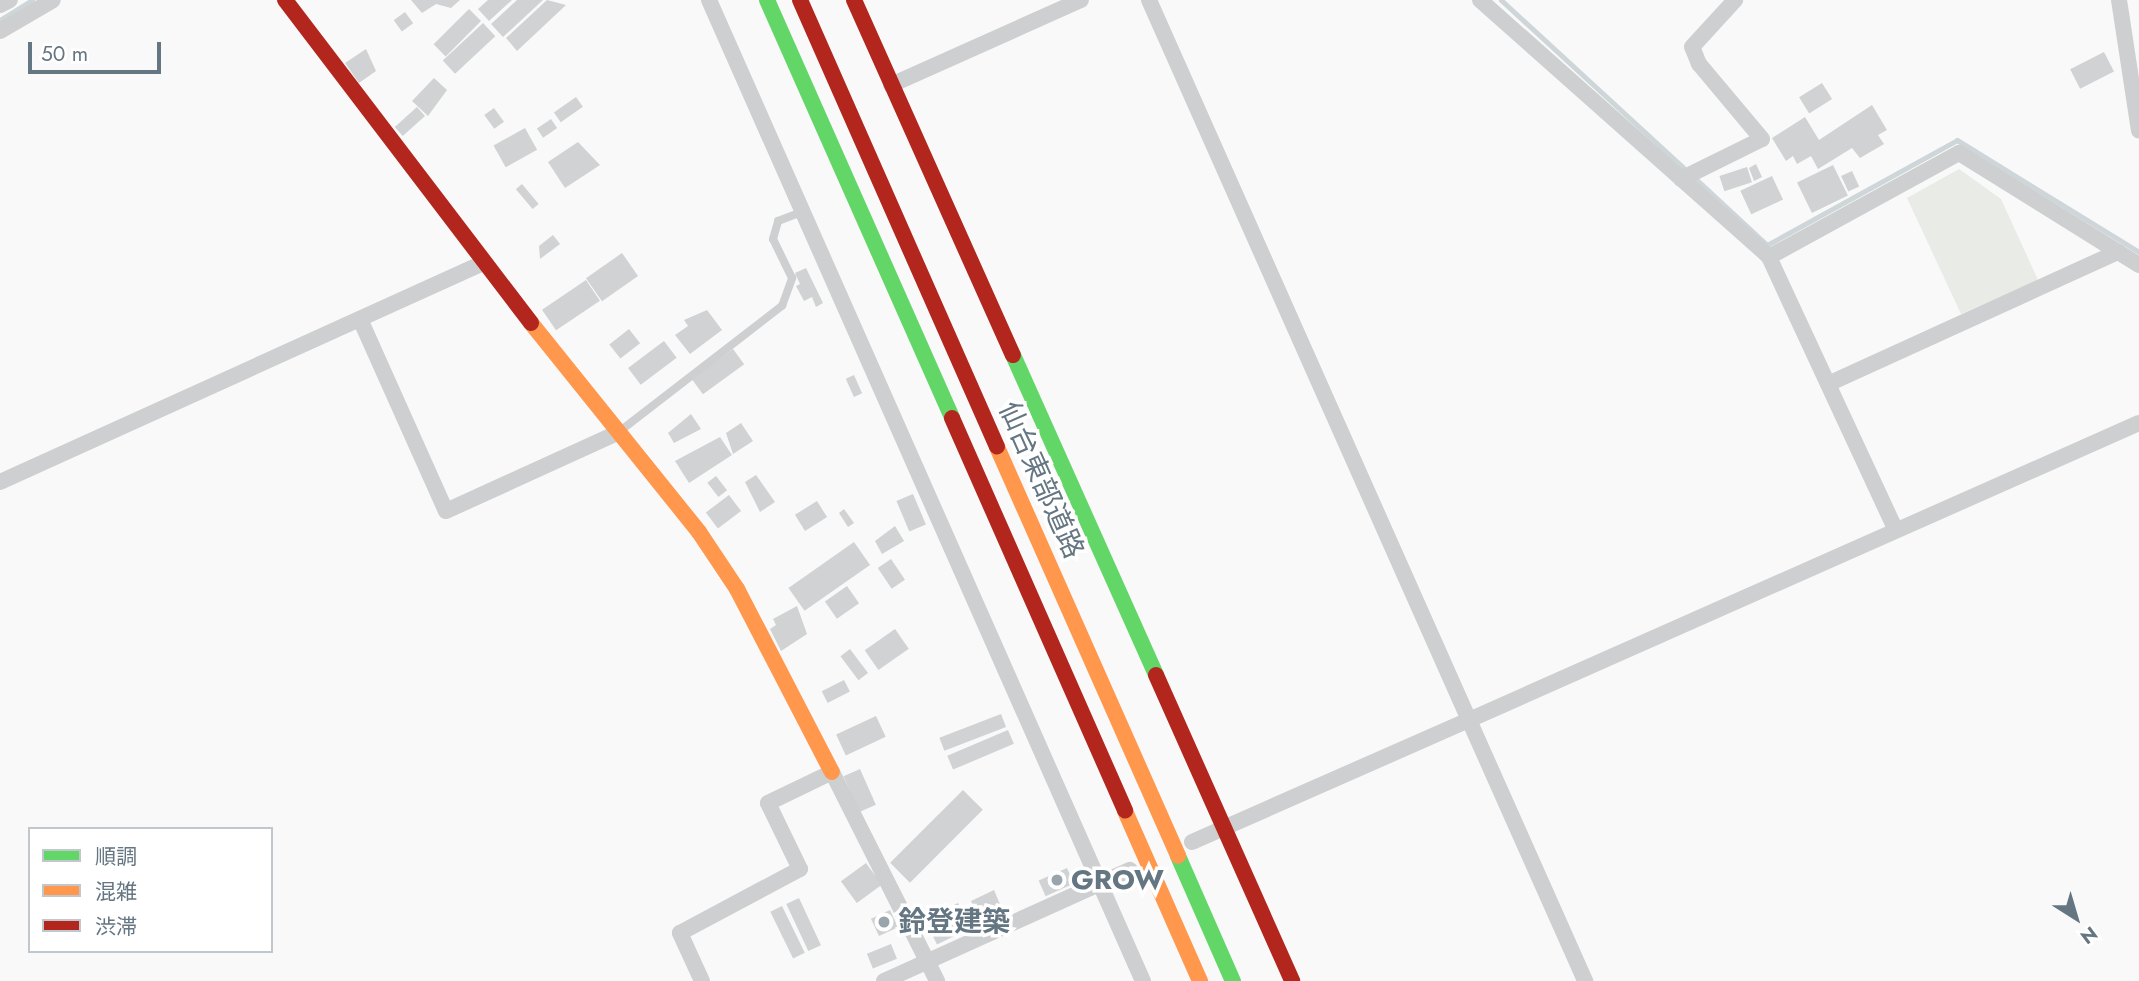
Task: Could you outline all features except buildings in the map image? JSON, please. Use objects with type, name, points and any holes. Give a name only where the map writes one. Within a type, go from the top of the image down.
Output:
[{"type":"main road","points":[[285,0],[483,263],[699,531],[737,589],[832,772]]},
{"type":"main road","name":"仙台東部道路","points":[[767,0],[1200,981]]},
{"type":"main road","name":"仙台東部道路","points":[[800,0],[1233,981]]},
{"type":"main road","points":[[854,0],[1292,981]]},
{"type":"street","points":[[0,5],[10,0]]},
{"type":"street","points":[[0,31],[52,0]]},
{"type":"street","points":[[709,0],[805,211],[1143,981]]},
{"type":"street","points":[[891,85],[1081,0]]},
{"type":"street","points":[[1149,0],[1585,981]]},
{"type":"street","points":[[1480,0],[1769,257],[1896,530]]},
{"type":"street","points":[[1681,179],[1762,139],[1699,64],[1692,47],[1735,0]]},
{"type":"street","points":[[2119,0],[2139,130]]},
{"type":"street","points":[[1769,257],[1959,153],[2139,265]]},
{"type":"street","points":[[1828,384],[2118,253]]},
{"type":"street","points":[[0,482],[483,263]]},
{"type":"street","points":[[360,319],[446,511],[619,432]]},
{"type":"street","points":[[1192,842],[2139,422]]},
{"type":"street","points":[[702,981],[680,933],[800,870],[768,803],[832,772],[937,981]]},
{"type":"street","points":[[884,981],[1130,870]]},
{"type":"lane","points":[[619,432],[782,306],[792,278],[773,239],[778,221],[805,211]]},
{"type":"shaded area","points":[[1959,169],[2001,199],[2038,280],[1961,314],[1907,198]]},
{"type":"waterway","points":[[0,20],[32,0]]},
{"type":"waterway","points":[[1501,0],[1684,168]]},
{"type":"waterway","points":[[1697,180],[1767,245],[1957,140],[2139,252]]},
{"type":"traffic: fast","points":[[767,0],[952,418]]},
{"type":"traffic: fast","points":[[1013,355],[1156,675]]},
{"type":"traffic: fast","points":[[1178,856],[1233,981]]},
{"type":"traffic: slow","points":[[531,323],[699,532],[737,589],[832,772]]},
{"type":"traffic: slow","points":[[997,447],[1178,856]]},
{"type":"traffic: slow","points":[[1125,811],[1200,981]]},
{"type":"traffic: jam","points":[[285,0],[531,323]]},
{"type":"traffic: jam","points":[[800,0],[997,447]]},
{"type":"traffic: jam","points":[[854,0],[1013,355]]},
{"type":"traffic: jam","points":[[952,418],[1125,811]]},
{"type":"traffic: jam","points":[[1156,675],[1292,981]]},
{"type":"place","name":"GROW","points":[[1057,880]]},
{"type":"place","name":"鈴登建築","points":[[884,922]]}]
